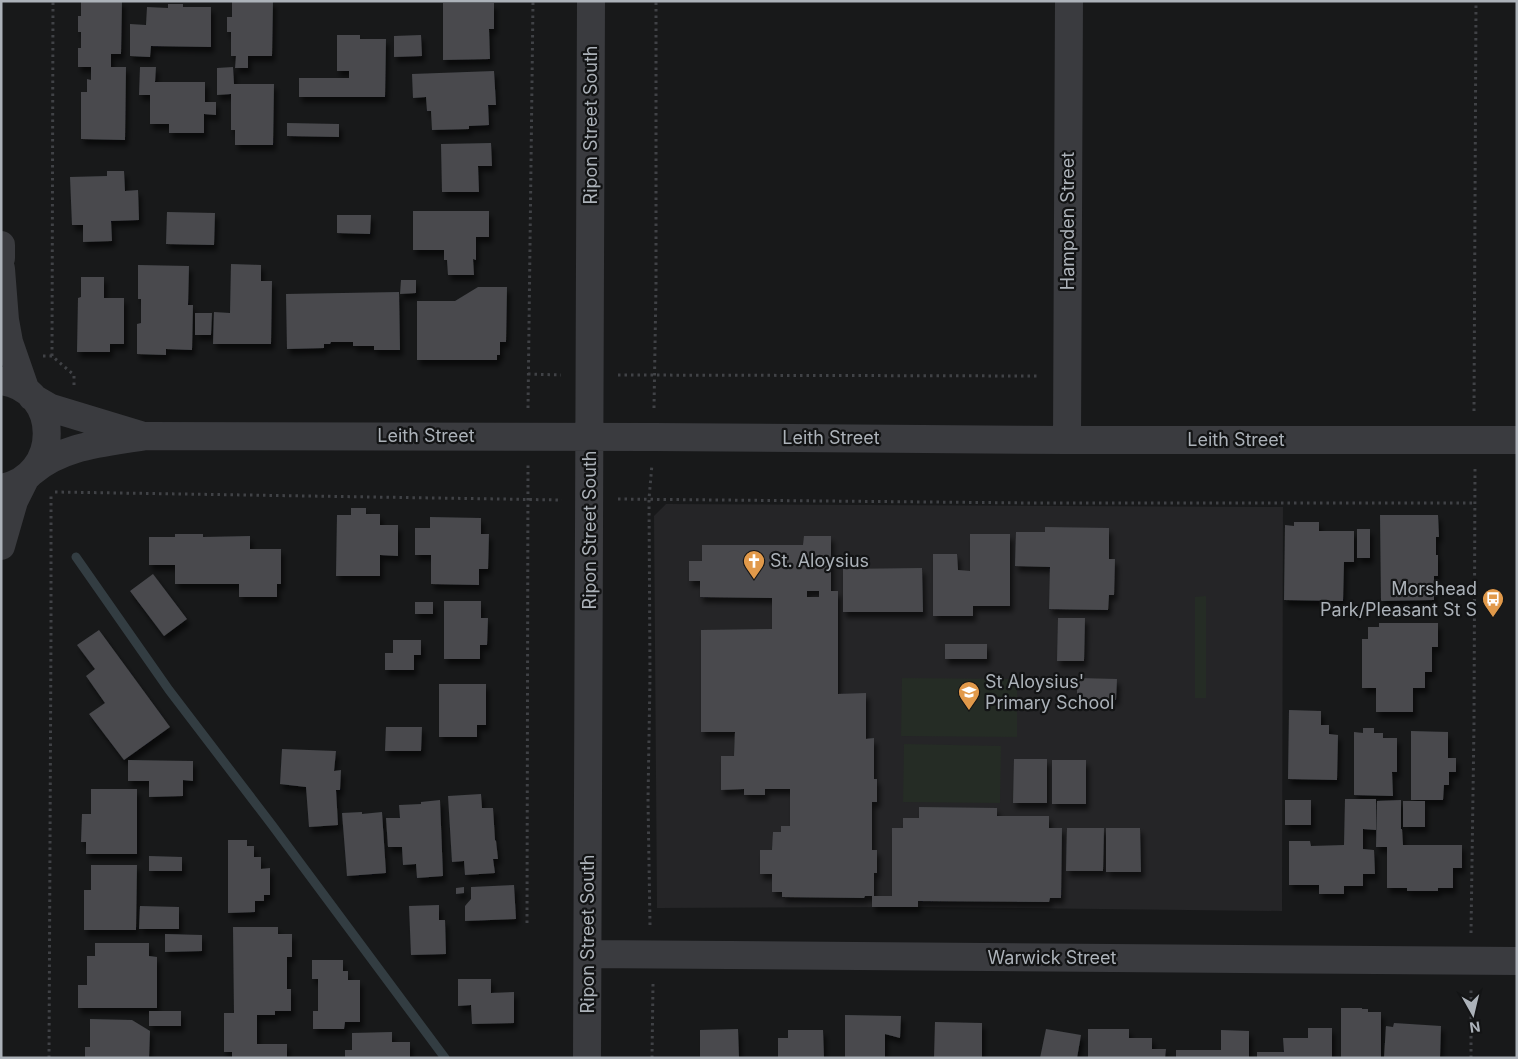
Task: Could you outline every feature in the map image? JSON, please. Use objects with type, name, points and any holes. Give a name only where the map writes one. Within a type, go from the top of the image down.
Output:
[{"type":"street","name":"Ripon Street South","points":[[587,1058],[591,1]]},
{"type":"street","name":"Hampden Street","points":[[1067,440],[1069,1]]},
{"type":"street","points":[[1,245],[1,258]]},
{"type":"street","points":[[1,268],[5,320],[20,390],[37,402],[44,415],[47,428],[43,455],[14,501],[1,546]]},
{"type":"street","name":"Leith Street","points":[[20,390],[51,408],[146,436]]},
{"type":"street","name":"Leith Street","points":[[1,488],[12,485],[29,475],[42,463],[63,453],[146,436],[1517,440]]},
{"type":"street","name":"Warwick Street","points":[[588,954],[1517,961]]},
{"type":"path","points":[[52,356],[53,1]]},
{"type":"path","points":[[527,923],[528,374],[534,1]]},
{"type":"path","points":[[652,1058],[653,978],[648,800],[650,676],[649,499],[654,437],[656,1]]},
{"type":"path","points":[[1471,937],[1474,724],[1476,1]]},
{"type":"path","points":[[42,356],[52,356],[74,374],[74,392]]},
{"type":"path","points":[[528,374],[1067,376]]},
{"type":"path","points":[[49,1058],[50,492],[590,500]]},
{"type":"path","points":[[649,499],[1030,503],[1475,503]]},
{"type":"path","points":[[1471,984],[1471,1058]]},
{"type":"shaded area","name":"St Aloysius' Primary School","points":[[666,504],[1283,507],[1282,911],[918,907],[657,908],[654,516]]},
{"type":"shaded area","points":[[1206,596],[1206,698],[1195,698],[1195,597]]},
{"type":"shaded area","points":[[902,678],[1017,679],[1017,737],[901,736]]},
{"type":"shaded area","points":[[904,744],[1001,746],[1000,803],[903,802]]},
{"type":"building","points":[[81,1],[122,1],[121,54],[111,54],[111,67],[126,67],[125,140],[81,139],[81,92],[87,92],[87,79],[91,80],[91,67],[78,67],[78,48],[81,48],[81,32],[78,32],[78,16],[81,16]]},
{"type":"building","points":[[232,1],[273,1],[272,56],[248,56],[248,68],[235,68],[236,56],[231,56],[231,32],[227,32],[227,17],[232,17]]},
{"type":"building","points":[[443,3],[494,3],[494,29],[489,29],[490,59],[443,60]]},
{"type":"building","points":[[168,4],[183,4],[183,7],[211,7],[211,47],[151,46],[150,57],[130,56],[130,24],[146,25],[147,7],[168,8]]},
{"type":"building","points":[[337,35],[360,35],[360,39],[386,39],[385,97],[299,97],[299,78],[349,78],[349,71],[337,71]]},
{"type":"building","points":[[421,35],[422,56],[394,57],[394,36]]},
{"type":"building","points":[[140,67],[156,67],[155,82],[205,82],[205,102],[216,102],[216,115],[204,114],[204,133],[169,133],[169,124],[150,124],[150,95],[139,95]]},
{"type":"building","points":[[233,67],[234,84],[274,84],[273,145],[235,145],[235,130],[231,130],[231,94],[217,95],[217,68]]},
{"type":"building","points":[[494,71],[496,105],[488,105],[489,125],[469,126],[469,129],[432,130],[431,111],[427,111],[426,97],[413,98],[412,74]]},
{"type":"building","points":[[287,123],[339,124],[339,137],[287,136]]},
{"type":"building","points":[[491,143],[492,166],[478,166],[479,192],[442,192],[441,144]]},
{"type":"building","points":[[107,171],[124,171],[125,191],[138,190],[139,220],[111,221],[112,241],[83,242],[83,225],[72,225],[70,177],[107,176]]},
{"type":"building","points":[[413,211],[489,211],[489,237],[476,237],[476,260],[473,259],[474,275],[448,275],[447,260],[444,260],[444,250],[413,250]]},
{"type":"building","points":[[167,212],[215,213],[214,245],[166,244]]},
{"type":"building","points":[[337,215],[371,215],[370,234],[337,233]]},
{"type":"building","points":[[231,264],[261,265],[261,281],[272,281],[271,344],[213,344],[214,312],[230,313]]},
{"type":"building","points":[[138,265],[189,266],[188,305],[193,305],[192,350],[166,349],[166,355],[137,354],[137,324],[141,323],[141,299],[138,299]]},
{"type":"building","points":[[81,277],[104,277],[104,298],[124,298],[124,344],[110,344],[110,352],[77,352],[78,298],[81,297]]},
{"type":"building","points":[[401,280],[416,280],[416,293],[400,294]]},
{"type":"building","points":[[478,287],[507,287],[506,342],[500,342],[500,355],[497,355],[497,360],[417,360],[417,301],[455,301]]},
{"type":"building","points":[[399,292],[400,350],[374,350],[374,346],[353,346],[353,342],[331,342],[330,344],[324,344],[324,348],[287,349],[286,294]]},
{"type":"building","points":[[195,313],[212,313],[211,335],[195,335]]},
{"type":"building","points":[[351,508],[366,508],[366,514],[380,514],[380,525],[398,525],[398,556],[380,555],[380,576],[336,576],[337,515],[351,515]]},
{"type":"building","points":[[1380,515],[1438,515],[1439,537],[1436,537],[1436,555],[1438,555],[1438,576],[1434,576],[1434,600],[1381,601]]},
{"type":"building","points":[[430,517],[481,518],[481,534],[489,534],[488,569],[479,569],[479,585],[431,584],[431,555],[415,555],[415,528],[430,528]]},
{"type":"building","points":[[1294,522],[1319,522],[1319,531],[1354,531],[1354,562],[1344,562],[1343,601],[1284,600],[1285,525],[1294,526]]},
{"type":"building","points":[[1045,527],[1109,528],[1109,559],[1115,559],[1114,595],[1109,595],[1108,610],[1049,609],[1050,567],[1015,566],[1016,532],[1045,532]]},
{"type":"building","points":[[1357,529],[1370,529],[1370,558],[1357,558]]},
{"type":"building","points":[[175,534],[203,534],[203,537],[250,536],[250,549],[281,549],[281,584],[277,584],[277,597],[239,597],[239,584],[175,584],[175,565],[149,565],[149,537],[175,537]]},
{"type":"building","points":[[970,534],[1010,534],[1010,606],[973,606],[973,616],[933,616],[933,554],[957,554],[958,570],[970,571]]},
{"type":"building","points":[[804,536],[831,536],[831,591],[838,591],[838,694],[866,693],[866,739],[874,738],[874,779],[877,779],[877,802],[872,802],[872,850],[877,850],[874,896],[892,896],[892,828],[903,828],[903,818],[919,818],[919,807],[997,808],[997,816],[1049,816],[1049,828],[1062,828],[1061,898],[1050,898],[1049,902],[918,901],[918,907],[872,907],[872,896],[865,896],[864,898],[782,897],[782,892],[772,892],[772,874],[760,874],[760,850],[772,850],[773,832],[781,832],[781,826],[790,826],[790,789],[765,789],[765,795],[744,795],[744,789],[721,790],[721,756],[734,756],[735,732],[701,732],[701,630],[772,629],[772,598],[700,597],[700,581],[689,581],[689,561],[702,561],[702,545],[803,545]],"holes":[[[807,591],[819,591],[819,597],[807,597]]]},
{"type":"building","points":[[922,568],[923,612],[843,612],[843,569]]},
{"type":"building","points":[[153,574],[187,619],[164,636],[130,591]]},
{"type":"building","points":[[444,601],[481,601],[481,618],[488,618],[487,645],[480,645],[480,659],[444,659]]},
{"type":"building","points":[[415,602],[433,602],[433,614],[415,614]]},
{"type":"building","points":[[1058,618],[1085,618],[1084,661],[1057,661]]},
{"type":"building","points":[[1379,623],[1438,623],[1438,647],[1432,647],[1432,672],[1425,672],[1425,688],[1413,688],[1413,712],[1376,712],[1376,688],[1362,688],[1362,639],[1368,639],[1368,627],[1379,627]]},
{"type":"building","points":[[99,630],[170,727],[124,760],[89,714],[105,703],[86,676],[95,669],[77,645]]},
{"type":"building","points":[[393,640],[421,640],[421,655],[414,655],[414,670],[385,670],[385,653],[393,653]]},
{"type":"building","points":[[945,644],[987,644],[987,659],[945,659]]},
{"type":"building","points":[[1077,678],[1117,679],[1116,700],[1077,699]]},
{"type":"building","points":[[439,684],[486,684],[486,725],[477,725],[477,737],[439,737]]},
{"type":"building","points":[[1289,710],[1321,711],[1321,725],[1329,725],[1329,734],[1338,735],[1337,780],[1288,779]]},
{"type":"building","points":[[386,727],[422,727],[421,751],[385,751]]},
{"type":"building","points":[[1363,728],[1374,728],[1374,733],[1383,733],[1383,738],[1397,738],[1397,772],[1392,772],[1393,796],[1354,795],[1354,732],[1363,733]]},
{"type":"building","points":[[1411,731],[1448,732],[1448,758],[1456,758],[1456,772],[1449,772],[1449,785],[1444,785],[1443,800],[1411,800]]},
{"type":"building","points":[[282,749],[336,751],[334,771],[341,770],[340,790],[336,790],[338,825],[309,827],[306,787],[280,784]]},
{"type":"building","points":[[1014,759],[1047,759],[1047,803],[1013,803]]},
{"type":"building","points":[[128,760],[193,761],[193,781],[183,780],[183,796],[149,797],[149,781],[128,781]]},
{"type":"building","points":[[1052,760],[1086,760],[1086,804],[1052,804]]},
{"type":"building","points":[[91,789],[137,789],[137,854],[86,854],[86,842],[81,842],[82,814],[91,814]]},
{"type":"building","points":[[481,794],[482,808],[493,808],[498,859],[493,859],[495,873],[465,875],[464,861],[452,862],[448,796]]},
{"type":"building","points":[[1345,799],[1376,799],[1376,830],[1363,829],[1363,849],[1374,850],[1375,874],[1363,874],[1363,886],[1344,886],[1344,894],[1319,894],[1319,885],[1289,885],[1289,841],[1310,841],[1311,846],[1344,845]]},
{"type":"building","points":[[440,800],[443,876],[417,878],[416,864],[403,865],[402,847],[388,847],[386,818],[400,818],[399,805],[421,804],[421,802]]},
{"type":"building","points":[[1285,800],[1311,800],[1311,825],[1285,825]]},
{"type":"building","points":[[1401,800],[1403,845],[1462,845],[1462,868],[1453,868],[1453,888],[1438,888],[1438,891],[1407,891],[1407,888],[1387,888],[1387,847],[1376,847],[1377,801]]},
{"type":"building","points":[[1403,801],[1425,801],[1425,827],[1403,827]]},
{"type":"building","points":[[362,812],[362,814],[382,812],[386,873],[347,876],[342,813]]},
{"type":"building","points":[[1067,828],[1104,828],[1103,871],[1066,871]]},
{"type":"building","points":[[1106,828],[1140,828],[1141,872],[1106,872]]},
{"type":"building","points":[[228,840],[247,840],[247,846],[254,846],[254,857],[261,857],[261,869],[270,868],[270,895],[264,895],[264,901],[255,901],[255,912],[228,913]]},
{"type":"building","points":[[149,856],[182,857],[182,871],[149,871]]},
{"type":"building","points":[[91,865],[137,865],[136,930],[84,930],[84,890],[91,890]]},
{"type":"building","points":[[514,885],[516,919],[465,921],[465,906],[471,899],[471,887]]},
{"type":"building","points":[[464,887],[464,893],[456,894],[456,888]]},
{"type":"building","points":[[439,905],[439,920],[445,920],[446,954],[411,955],[409,906]]},
{"type":"building","points":[[140,906],[179,907],[179,929],[139,929]]},
{"type":"building","points":[[233,927],[278,927],[278,934],[292,934],[292,957],[287,957],[287,989],[291,989],[291,1011],[275,1011],[275,1015],[257,1015],[257,1044],[287,1044],[287,1058],[232,1058],[232,1052],[224,1052],[224,1013],[234,1013]]},
{"type":"building","points":[[165,934],[202,935],[202,951],[165,952]]},
{"type":"building","points":[[95,943],[149,943],[149,956],[157,957],[157,1008],[78,1008],[78,985],[87,985],[87,956],[95,956]]},
{"type":"building","points":[[312,960],[343,960],[343,971],[348,971],[348,980],[360,980],[360,1022],[345,1022],[344,1029],[313,1029],[313,1011],[318,1011],[318,979],[312,979]]},
{"type":"building","points":[[458,979],[491,979],[491,993],[514,992],[514,1023],[472,1024],[471,1005],[458,1006]]},
{"type":"building","points":[[1341,1008],[1362,1008],[1368,1009],[1368,1012],[1381,1012],[1381,1058],[1341,1058]]},
{"type":"building","points":[[149,1011],[181,1011],[181,1026],[149,1026]]},
{"type":"building","points":[[845,1015],[901,1016],[900,1038],[885,1034],[885,1058],[845,1058]]},
{"type":"building","points":[[90,1019],[132,1020],[150,1031],[149,1058],[85,1058],[85,1047],[90,1047]]},
{"type":"building","points":[[935,1022],[982,1023],[982,1058],[934,1058]]},
{"type":"building","points":[[1394,1023],[1441,1026],[1440,1058],[1384,1058],[1386,1026],[1393,1027]]},
{"type":"building","points":[[1308,1028],[1332,1028],[1332,1058],[1257,1058],[1257,1052],[1284,1052],[1283,1038],[1308,1038]]},
{"type":"building","points":[[738,1029],[739,1058],[700,1058],[700,1030]]},
{"type":"building","points":[[1046,1029],[1081,1035],[1077,1058],[1040,1058]]},
{"type":"building","points":[[1088,1029],[1129,1029],[1129,1038],[1152,1038],[1152,1049],[1166,1049],[1165,1058],[1088,1058]]},
{"type":"building","points":[[788,1030],[823,1030],[824,1058],[778,1058],[778,1038],[788,1038]]},
{"type":"building","points":[[1221,1030],[1249,1031],[1249,1058],[1176,1058],[1176,1050],[1221,1050]]},
{"type":"building","points":[[392,1032],[392,1042],[410,1042],[410,1058],[345,1058],[345,1050],[352,1050],[352,1033]]},
{"type":"waterway","points":[[76,557],[169,690],[445,1058]]},
{"type":"place","name":"St. Aloysius","points":[[754,580]]},
{"type":"place","name":"Morshead Park/Pleasant St S","points":[[1493,618]]},
{"type":"place","name":"St Aloysius' Primary School","points":[[969,711]]}]
